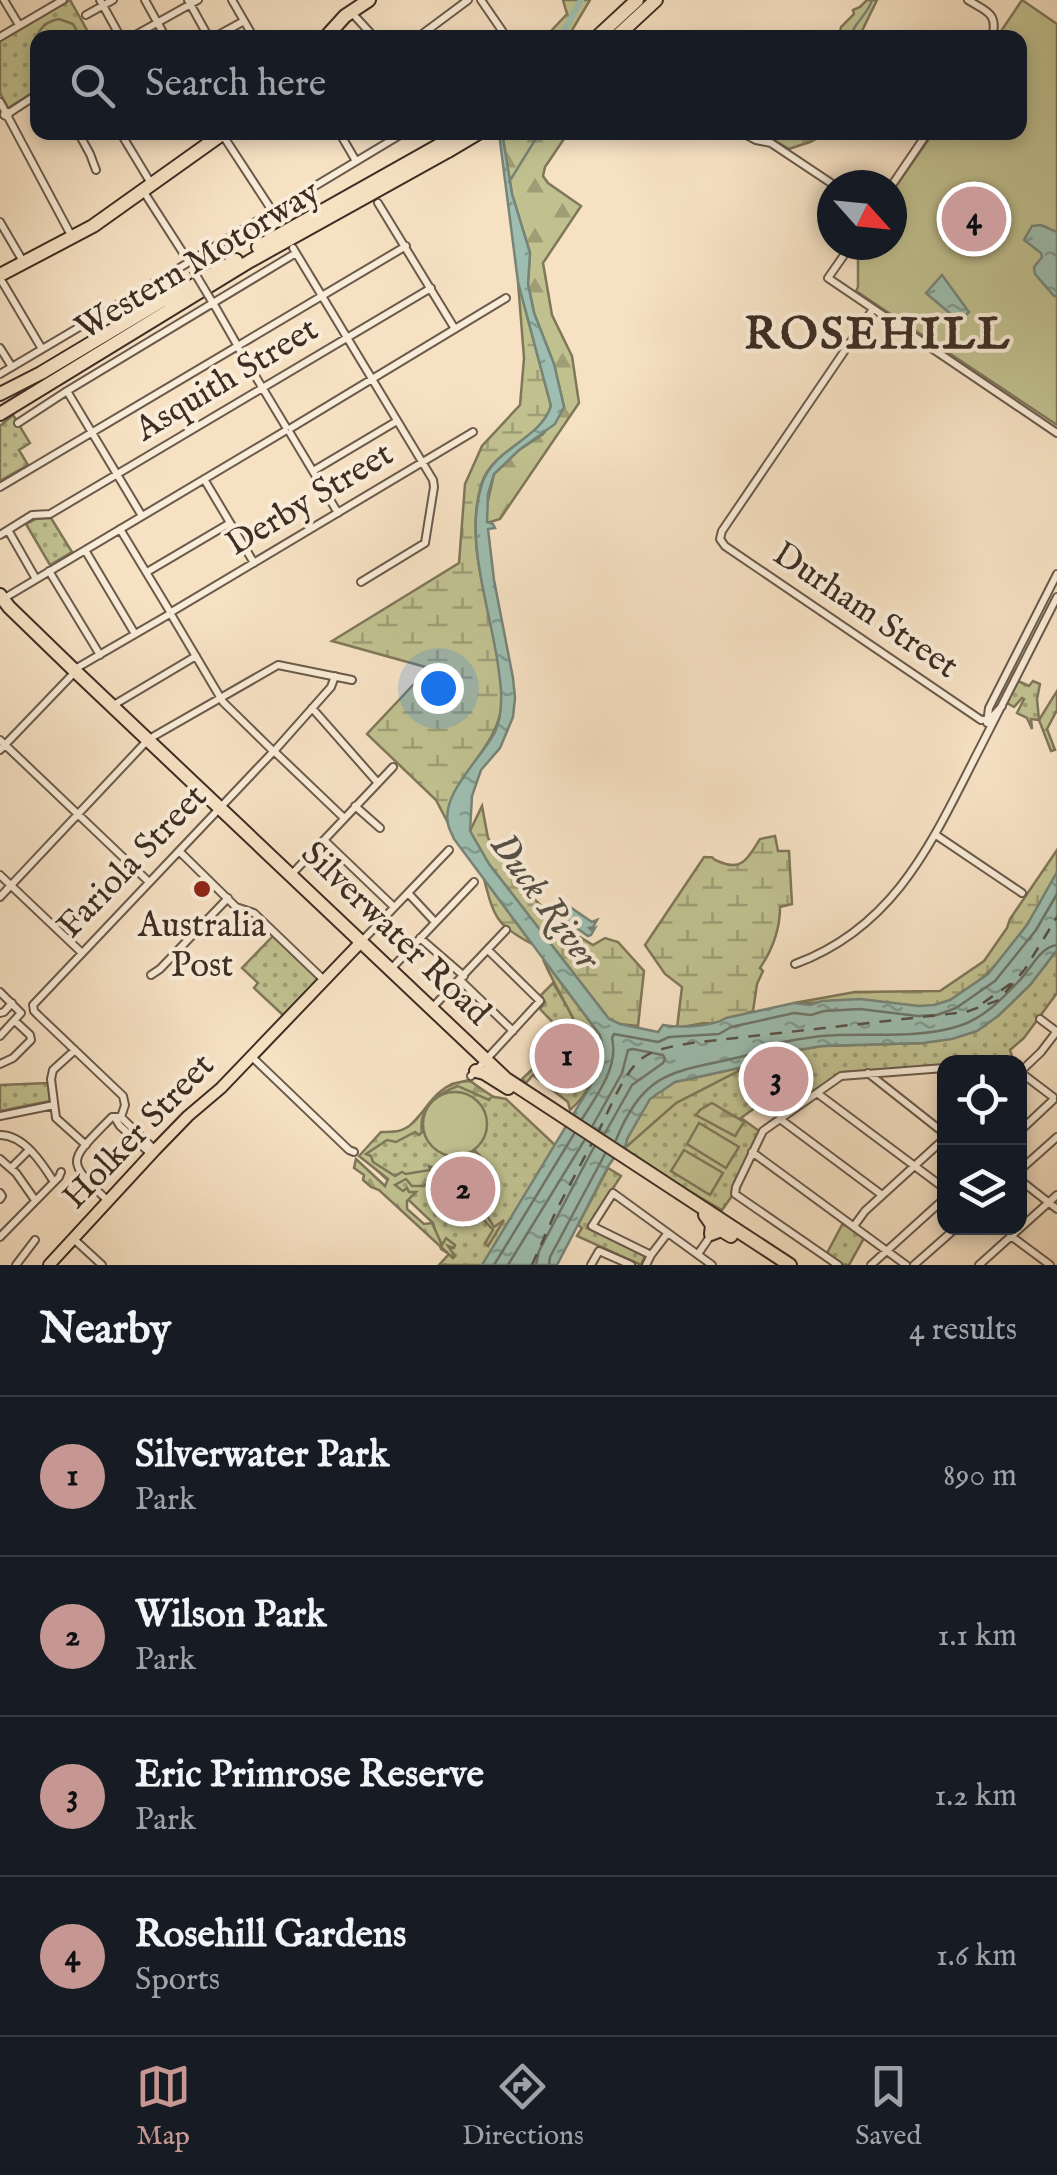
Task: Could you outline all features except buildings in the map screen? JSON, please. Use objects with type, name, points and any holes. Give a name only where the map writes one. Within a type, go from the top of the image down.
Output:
[{"type":"highway","points":[[332,30],[365,0]]},
{"type":"highway","points":[[328,30],[338,16],[365,0]]},
{"type":"highway","points":[[600,30],[628,0]]},
{"type":"highway","points":[[602,30],[637,0]]},
{"type":"highway","points":[[614,30],[646,0]]},
{"type":"highway","points":[[623,30],[656,0]]},
{"type":"highway","points":[[0,274],[71,235],[211,140]]},
{"type":"highway","name":"Western Motorway","points":[[0,405],[190,267],[314,214],[453,143]]},
{"type":"highway","name":"Western Motorway","points":[[0,414],[453,143]]},
{"type":"highway","points":[[0,274],[21,258],[71,235]]},
{"type":"highway","points":[[0,394],[41,373],[190,267]]},
{"type":"highway","points":[[0,422],[56,380]]},
{"type":"highway","name":"Silverwater Road","points":[[1,600],[73,673],[432,1009],[478,1068]]},
{"type":"highway","name":"Silverwater Road","points":[[73,673],[146,742]]},
{"type":"highway","name":"Silverwater Road","points":[[218,810],[359,944],[478,1068],[790,1265]]},
{"type":"highway","name":"Silverwater Road","points":[[628,1162],[780,1265]]},
{"type":"highway","points":[[706,1215],[712,1234]]},
{"type":"highway","points":[[712,1234],[723,1230],[751,1246]]},
{"type":"main road","name":"Holker Street","points":[[75,1240],[108,1201],[252,1058],[359,944]]},
{"type":"main road","name":"Holker Street","points":[[52,1265],[155,1154]]},
{"type":"street","points":[[4,0],[20,26]]},
{"type":"street","points":[[0,37],[62,0]]},
{"type":"street","points":[[86,16],[102,3],[113,0]]},
{"type":"street","points":[[145,0],[162,30]]},
{"type":"street","points":[[232,0],[250,30]]},
{"type":"street","points":[[429,30],[468,0]]},
{"type":"street","points":[[481,0],[502,30]]},
{"type":"street","points":[[968,0],[991,15],[993,30]]},
{"type":"street","points":[[144,30],[192,1],[207,30]]},
{"type":"street","points":[[102,3],[117,30]]},
{"type":"street","points":[[351,12],[368,30]]},
{"type":"street","points":[[226,30],[244,20]]},
{"type":"street","points":[[5,115],[30,99]]},
{"type":"street","points":[[0,102],[71,235]]},
{"type":"street","points":[[82,140],[96,170]]},
{"type":"street","points":[[127,140],[144,186],[338,513]]},
{"type":"street","points":[[226,140],[273,212]]},
{"type":"street","points":[[344,140],[356,161]]},
{"type":"street","points":[[0,374],[190,267],[391,140]]},
{"type":"street","points":[[759,140],[774,144],[817,173]]},
{"type":"street","points":[[902,170],[923,140]]},
{"type":"street","points":[[378,202],[456,329]]},
{"type":"street","points":[[0,222],[21,258]]},
{"type":"street","points":[[0,487],[406,246]]},
{"type":"street","points":[[18,424],[295,251],[434,487],[425,543],[360,582]]},
{"type":"street","points":[[840,260],[828,278],[1057,433]]},
{"type":"street","points":[[0,274],[42,349]]},
{"type":"street","name":"Asquith Street","points":[[4,532],[32,515],[47,515],[431,288]]},
{"type":"street","points":[[1,600],[506,298]]},
{"type":"street","name":"Durham Street","points":[[873,308],[722,531],[720,540],[983,721],[992,704]]},
{"type":"street","points":[[0,348],[12,367]]},
{"type":"street","points":[[68,391],[142,516]]},
{"type":"street","points":[[313,471],[397,422]]},
{"type":"street","name":"Derby Street","points":[[2,745],[73,673],[100,655],[473,432]]},
{"type":"street","points":[[204,479],[254,562]]},
{"type":"street","points":[[146,572],[230,523]]},
{"type":"street","points":[[120,529],[226,706],[344,818]]},
{"type":"street","points":[[4,532],[36,579]]},
{"type":"street","points":[[85,550],[135,634]]},
{"type":"street","points":[[49,571],[100,655]]},
{"type":"street","points":[[796,964],[835,944],[876,914],[912,874],[1003,705],[1017,652],[1057,574]]},
{"type":"street","points":[[992,704],[1027,655],[1057,597]]},
{"type":"street","points":[[1024,637],[1035,638]]},
{"type":"street","points":[[1017,652],[1027,655]]},
{"type":"street","points":[[112,706],[196,656]]},
{"type":"street","points":[[0,897],[146,742],[278,665],[352,680]]},
{"type":"street","name":"Fariola Street","points":[[77,1054],[33,1007],[274,751],[332,685],[334,676]]},
{"type":"street","points":[[992,704],[998,700],[1003,705]]},
{"type":"street","points":[[984,739],[983,721],[1003,705]]},
{"type":"street","points":[[312,708],[378,783]]},
{"type":"street","points":[[2,745],[149,882]]},
{"type":"street","points":[[290,876],[393,766]]},
{"type":"street","points":[[355,806],[380,828]]},
{"type":"street","points":[[935,835],[1022,893]]},
{"type":"street","points":[[324,840],[394,907]]},
{"type":"street","name":"Holker Street","points":[[359,944],[449,850]]},
{"type":"street","points":[[179,851],[238,908],[256,914],[325,980]]},
{"type":"street","points":[[0,875],[82,953]]},
{"type":"street","points":[[390,970],[474,882]]},
{"type":"street","points":[[408,893],[435,922]]},
{"type":"street","points":[[151,974],[228,898]]},
{"type":"street","points":[[432,1009],[506,930]]},
{"type":"street","points":[[420,938],[513,1031]]},
{"type":"street","points":[[478,1068],[540,1001],[488,950]]},
{"type":"street","points":[[0,992],[21,1013],[0,1036]]},
{"type":"street","points":[[0,1013],[12,1003]]},
{"type":"street","points":[[1027,1065],[1057,1031],[1040,1019]]},
{"type":"street","points":[[0,1064],[32,1040],[15,1022]]},
{"type":"street","points":[[86,1146],[56,1118],[50,1074],[77,1054],[124,1098],[118,1123],[155,1154]]},
{"type":"street","points":[[252,1058],[354,1152]]},
{"type":"street","points":[[838,1265],[735,1194],[762,1132],[842,1076],[937,1069]]},
{"type":"street","points":[[868,1074],[937,1130]]},
{"type":"street","points":[[1027,1077],[1055,1099],[1027,1125]]},
{"type":"street","points":[[817,1093],[937,1183]]},
{"type":"street","points":[[0,1116],[54,1106]]},
{"type":"street","points":[[108,1201],[77,1169],[77,1158],[108,1120],[118,1117]]},
{"type":"street","points":[[780,1119],[882,1195]]},
{"type":"street","points":[[0,1136],[12,1136],[29,1150],[54,1182]]},
{"type":"street","points":[[1027,1164],[1057,1136]]},
{"type":"street","points":[[854,1226],[937,1143]]},
{"type":"street","points":[[11,1168],[29,1150]]},
{"type":"street","points":[[752,1152],[906,1265]]},
{"type":"street","points":[[0,1159],[35,1200]]},
{"type":"street","points":[[11,1244],[0,1236],[60,1172]]},
{"type":"street","points":[[1027,1186],[1057,1210]]},
{"type":"street","points":[[651,1255],[592,1226],[610,1195],[616,1193],[712,1265]]},
{"type":"street","points":[[979,1265],[1057,1195]]},
{"type":"street","points":[[872,1265],[937,1205]]},
{"type":"street","points":[[646,1265],[668,1234]]},
{"type":"street","points":[[698,1254],[712,1234]]},
{"type":"street","points":[[914,1265],[948,1235]]},
{"type":"street","points":[[1011,1236],[1050,1265]]},
{"type":"street","points":[[16,1265],[35,1240]]},
{"type":"street","points":[[75,1240],[102,1265]]},
{"type":"street","points":[[591,1265],[597,1252],[602,1251],[631,1265]]},
{"type":"green space","points":[[70,0],[87,30],[30,30],[30,94],[8,108],[0,93],[0,41]]},
{"type":"green space","points":[[563,0],[590,0],[572,30],[552,30],[567,14]]},
{"type":"green space","points":[[867,0],[877,0],[862,30],[840,30],[853,10]]},
{"type":"green space","points":[[1022,0],[1057,24],[1057,425],[856,291],[858,260],[907,260],[907,170],[928,140],[1027,140],[1027,30],[1002,30]]},
{"type":"green space","points":[[59,19],[73,24],[76,30],[41,30]]},
{"type":"green space","points":[[503,140],[563,140],[543,176],[581,206],[543,263],[552,315],[572,356],[579,403],[500,519],[487,523],[494,474],[543,434],[564,407],[554,364],[534,313],[528,284],[530,253],[512,194]]},
{"type":"green space","points":[[773,140],[814,140],[810,142],[789,149]]},
{"type":"green space","points":[[518,282],[551,406],[537,428],[495,462],[481,485],[476,538],[502,699],[493,733],[457,790],[448,823],[436,800],[367,734],[429,668],[332,641],[459,563],[465,484],[482,446],[520,405],[524,358]]},
{"type":"green space","points":[[13,415],[30,443],[19,450],[28,465],[0,481],[0,426]]},
{"type":"green space","points":[[51,518],[72,552],[50,565],[26,524]]},
{"type":"green space","points":[[1018,681],[1029,686],[1033,681],[1040,684],[1039,720],[1031,719],[1032,729],[1027,718],[1017,713],[1024,699],[1014,707],[1007,703]]},
{"type":"green space","points":[[1057,691],[1057,710],[1047,729],[1055,750],[1051,751],[1039,720]]},
{"type":"green space","points":[[482,806],[488,838],[532,897],[562,926],[593,945],[605,938],[618,942],[644,971],[638,1026],[609,1019],[489,864],[470,831]]},
{"type":"green space","points":[[775,836],[778,851],[789,851],[792,904],[780,907],[775,939],[760,968],[763,971],[753,1011],[717,1024],[677,1028],[682,987],[665,974],[645,945],[704,857],[728,865],[740,864],[760,839]]},
{"type":"green space","points":[[1057,850],[1057,874],[1033,916],[996,964],[949,1001],[924,1007],[854,1000],[794,1003],[855,992],[940,991],[984,961]]},
{"type":"green space","points":[[484,879],[532,944],[498,919]]},
{"type":"green space","points":[[273,936],[319,980],[284,1016],[254,988],[258,983],[242,968]]},
{"type":"green space","points":[[1057,950],[1057,993],[1024,1038],[1010,1050],[1012,1055],[937,1055],[937,1066],[845,1072],[800,1101],[781,1089],[741,1118],[759,1131],[732,1196],[722,1210],[619,1151],[676,1103],[780,1053],[822,1046],[923,1043],[998,1016],[1030,985]]},
{"type":"green space","points":[[543,959],[600,1035],[602,1056],[589,1087],[582,1037]]},
{"type":"green space","points":[[553,983],[586,1046],[591,1073],[588,1089],[570,1110],[568,1102],[533,1075],[526,1083],[522,1079],[560,1043],[564,1034],[540,1009],[545,1002],[541,995]]},
{"type":"green space","points":[[748,1066],[676,1103],[625,1148],[650,1098],[675,1082]]},
{"type":"green space","points":[[469,1080],[489,1096],[506,1099],[555,1145],[483,1265],[439,1265],[449,1254],[441,1249],[433,1223],[361,1155],[382,1133],[405,1131],[445,1088]]},
{"type":"green space","points":[[470,1081],[492,1096],[489,1100],[458,1086],[451,1089],[426,1109],[419,1135],[415,1132],[396,1142],[387,1140],[366,1154],[395,1176],[430,1170],[429,1166],[441,1171],[424,1186],[412,1186],[406,1179],[395,1185],[403,1191],[407,1188],[416,1192],[407,1201],[407,1209],[424,1224],[432,1223],[442,1245],[446,1238],[455,1245],[448,1246],[453,1258],[354,1168],[356,1159],[385,1186],[388,1179],[359,1156],[381,1132],[408,1127],[444,1089]]},
{"type":"green space","points":[[48,1083],[50,1101],[0,1111],[0,1085]]},
{"type":"green space","points":[[455,1092],[478,1101],[487,1124],[478,1147],[455,1156],[432,1147],[423,1124],[432,1101]]},
{"type":"green space","points":[[712,1103],[744,1122],[735,1136],[696,1115]]},
{"type":"green space","points":[[699,1123],[739,1147],[726,1168],[687,1144]]},
{"type":"green space","points":[[684,1150],[723,1173],[710,1195],[671,1171]]},
{"type":"green space","points":[[475,1151],[494,1170],[470,1174],[469,1187],[494,1227],[504,1220],[488,1246],[485,1243],[493,1230],[455,1180],[461,1183],[462,1167],[480,1167],[469,1161],[467,1155]]},
{"type":"green space","points":[[608,1168],[621,1176],[587,1228],[645,1256],[641,1265],[577,1236],[582,1228],[578,1225]]},
{"type":"green space","points":[[843,1223],[864,1238],[849,1265],[827,1253]]},
{"type":"water","points":[[500,140],[503,140],[512,194],[530,253],[528,284],[534,313],[554,364],[564,407],[555,424],[494,474],[488,494],[487,522],[495,528],[488,529],[494,580],[515,698],[513,717],[500,748],[481,770],[472,796],[470,831],[489,864],[609,1019],[658,1032],[663,1025],[704,1025],[794,1003],[860,999],[919,1006],[950,1000],[988,974],[1027,925],[1057,872],[1057,950],[1030,985],[998,1016],[977,1031],[952,1039],[822,1046],[780,1053],[748,1066],[675,1082],[650,1099],[625,1148],[609,1165],[557,1265],[482,1265],[591,1085],[602,1060],[600,1035],[454,839],[447,812],[456,788],[495,732],[501,710],[499,672],[477,553],[477,506],[482,484],[496,461],[537,427],[551,406],[518,282]]},
{"type":"water","points":[[1041,225],[1057,232],[1057,296],[1035,274],[1041,253],[1024,240],[1032,226]]},
{"type":"water","points":[[942,275],[969,312],[959,321],[926,293]]},
{"type":"water","points":[[570,907],[592,922],[597,920],[589,928],[595,928],[591,935],[565,920]]},
{"type":"waterway","name":"Duck River","points":[[564,30],[581,0]]},
{"type":"waterway","points":[[853,30],[872,0]]},
{"type":"waterway","points":[[509,182],[535,140]]},
{"type":"ferry route","points":[[597,1134],[629,1072],[644,1057],[661,1049],[966,1012],[999,1000],[1025,969],[1057,917]]},
{"type":"ferry route","points":[[983,1003],[1013,982]]},
{"type":"ferry route","points":[[532,1265],[593,1141]]},
{"type":"place","name":"Rosehill Gardens","points":[[974,219]]},
{"type":"place","name":"Australia Post","points":[[202,889]]},
{"type":"place","name":"Silverwater Park","points":[[567,1056]]},
{"type":"place","name":"Eric Primrose Reserve","points":[[776,1079]]},
{"type":"place","name":"Wilson Park","points":[[463,1189]]},
{"type":"district","name":"ROSEHILL","points":[[878,335]]}]
